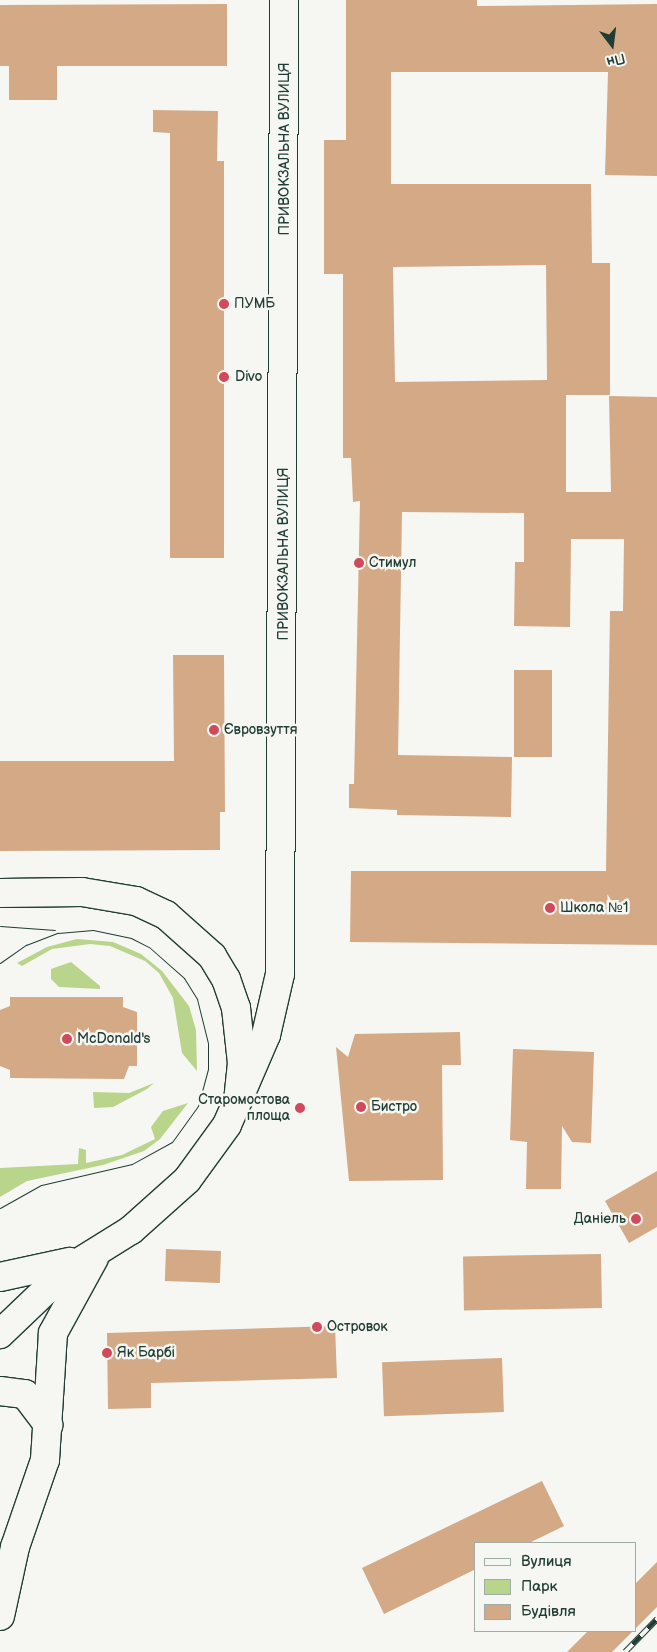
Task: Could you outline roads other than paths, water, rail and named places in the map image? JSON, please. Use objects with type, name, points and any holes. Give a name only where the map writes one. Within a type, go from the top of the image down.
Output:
[{"type":"main road","name":"ПРИВОКЗАЛЬНА ВУЛИЦЯ","points":[[238,1100],[266,1035],[280,974],[284,0]]},
{"type":"main road","points":[[0,893],[82,892],[136,901],[192,934],[212,956],[236,1008],[241,1036],[238,1100],[214,1146],[187,1180],[131,1230],[47,1286],[0,1334]]},
{"type":"main road","points":[[0,1277],[54,1267],[99,1250]]},
{"type":"main road","points":[[0,1616],[15,1547],[45,1460],[48,1425],[46,1390],[53,1333],[68,1298],[99,1250]]},
{"type":"main road","points":[[0,1390],[25,1394],[48,1425]]},
{"type":"tram line","points":[[0,926],[55,930]]},
{"type":"tram line","points":[[0,963],[26,945],[58,933],[93,930],[131,938],[149,947],[184,978],[197,999],[208,1043],[208,1069],[198,1106],[172,1142],[132,1164],[41,1185],[0,1208]]},
{"type":"railway","points":[[625,1652],[657,1619]]},
{"type":"place","name":"ПУМБ","points":[[224,304]]},
{"type":"place","name":"Divo","points":[[224,377]]},
{"type":"place","name":"Стимул","points":[[359,563]]},
{"type":"place","name":"Євровзуття","points":[[214,730]]},
{"type":"place","name":"Школа №1","points":[[550,908]]},
{"type":"place","name":"McDonald's","points":[[67,1039]]},
{"type":"place","name":"Бистро","points":[[361,1107]]},
{"type":"place","name":"Старомостова площа","points":[[300,1108]]},
{"type":"place","name":"Даніель","points":[[636,1219]]},
{"type":"place","name":"Островок","points":[[317,1327]]},
{"type":"place","name":"Як Барбі","points":[[107,1353]]}]
